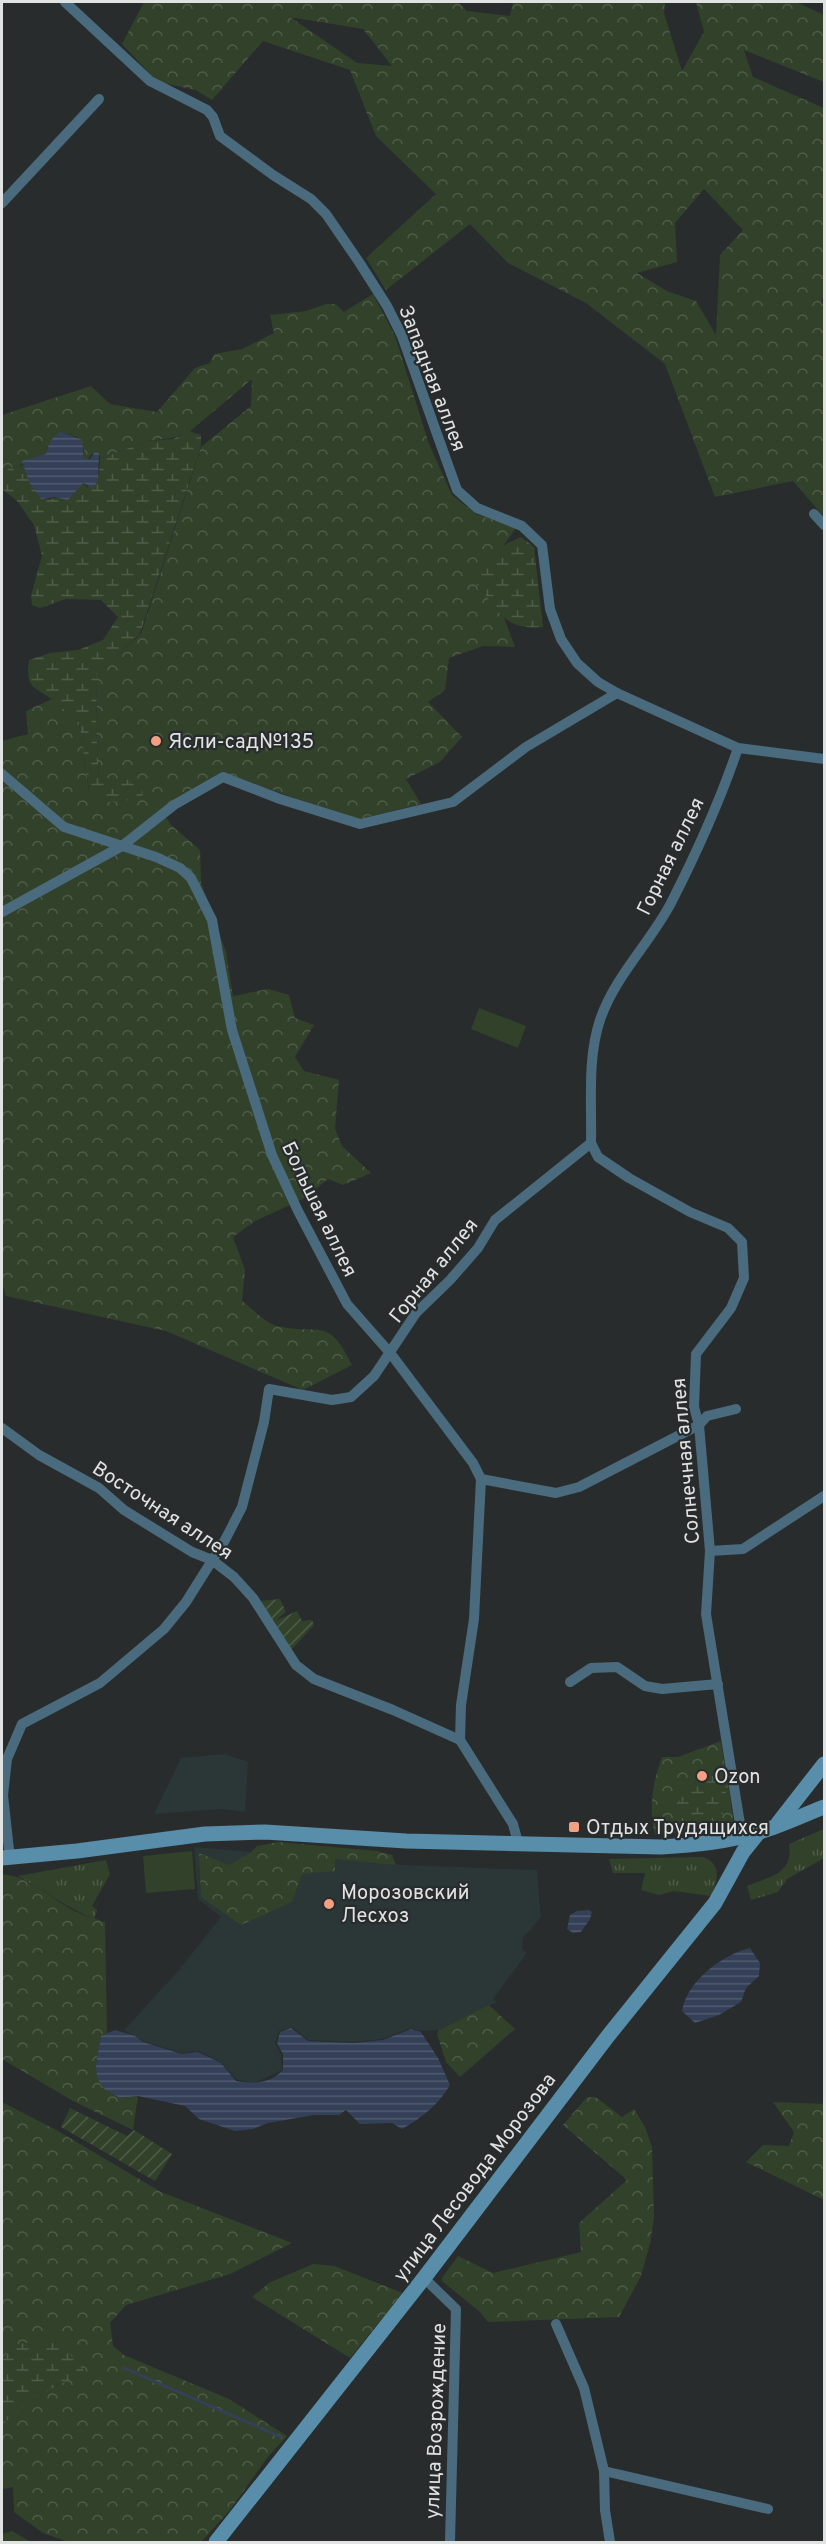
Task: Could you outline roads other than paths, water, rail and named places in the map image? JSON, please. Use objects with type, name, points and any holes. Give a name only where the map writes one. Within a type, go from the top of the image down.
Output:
[{"type":"street","name":"Западная аллея","points":[[65,2],[150,81],[207,110],[213,117],[220,136],[311,199],[326,214],[387,306],[402,336],[457,490],[477,508],[522,526],[542,545],[550,609],[561,639],[577,663],[598,682],[617,693],[738,748],[825,759]]},
{"type":"street","points":[[2,202],[99,99]]},
{"type":"street","points":[[814,514],[825,525]]},
{"type":"street","points":[[2,912],[122,846],[174,805],[222,777],[280,800],[360,824],[453,802],[526,747],[617,693]]},
{"type":"street","name":"Горная аллея","points":[[6,1859],[3,1796],[7,1759],[22,1724],[100,1683],[142,1650],[164,1629],[186,1602],[225,1540],[242,1507],[264,1422],[269,1389],[332,1400],[351,1397],[374,1376],[391,1354],[416,1312],[450,1280],[478,1248],[495,1220],[591,1143],[593,1044],[600,1019],[617,984],[670,904],[728,778],[738,748]]},
{"type":"street","name":"Большая аллея","points":[[2,774],[63,827],[164,861],[180,868],[191,878],[212,920],[232,1030],[272,1155],[298,1211],[347,1304],[391,1354],[473,1463],[481,1479]]},
{"type":"street","name":"Солнечная аллея","points":[[591,1143],[598,1157],[690,1212],[728,1228],[742,1242],[744,1278],[731,1308],[696,1354],[694,1407],[699,1425],[710,1551],[706,1614],[742,1836]]},
{"type":"street","points":[[518,1843],[513,1824],[460,1740],[461,1705],[474,1619],[481,1479],[556,1493],[579,1487],[699,1425],[707,1416],[736,1409]]},
{"type":"street","name":"Восточная аллея","points":[[2,1428],[39,1455],[99,1488],[124,1510],[192,1552],[212,1560],[234,1577],[253,1598],[296,1665],[314,1679],[393,1710],[460,1740]]},
{"type":"street","points":[[710,1551],[743,1549],[825,1496]]},
{"type":"street","points":[[570,1682],[591,1668],[617,1667],[645,1686],[662,1689],[718,1684]]},
{"type":"street","points":[[777,1825],[825,1764]]},
{"type":"street","points":[[6,1859],[127,1843],[235,1833],[661,1847],[716,1842],[759,1832],[825,1807]]},
{"type":"street","name":"улица Лесовода Морозова","points":[[216,2542],[424,2278],[579,2073],[714,1903],[749,1843],[759,1832]]},
{"type":"street","points":[[716,1842],[729,1852],[732,1862],[728,1877]]},
{"type":"street","name":"улица Возрождение","points":[[424,2278],[456,2309],[450,2542]]},
{"type":"street","points":[[556,2324],[584,2388],[604,2471],[605,2510],[610,2542]]},
{"type":"street","points":[[604,2471],[768,2509]]},
{"type":"water","points":[[62,432],[82,440],[84,459],[90,459],[95,452],[99,453],[98,481],[93,488],[83,483],[68,500],[54,497],[41,499],[29,482],[22,461],[46,454],[51,440]]},
{"type":"water","points":[[577,1911],[592,1912],[590,1919],[581,1932],[573,1933],[567,1929],[570,1915]]},
{"type":"water","points":[[750,1948],[760,1963],[759,1976],[746,1988],[741,2002],[719,2015],[695,2023],[682,2011],[691,1989],[717,1963],[739,1951]]},
{"type":"water","points":[[291,2028],[308,2041],[354,2043],[383,2040],[411,2029],[421,2032],[438,2058],[450,2085],[429,2110],[402,2129],[392,2123],[360,2124],[346,2110],[339,2115],[314,2115],[235,2131],[199,2119],[185,2106],[138,2096],[120,2098],[103,2088],[97,2077],[96,2064],[101,2036],[115,2030],[135,2036],[143,2042],[182,2054],[198,2052],[221,2063],[236,2081],[261,2082],[278,2075],[283,2070],[283,2054],[277,2043],[280,2032]]},
{"type":"waterway","points":[[124,2368],[281,2437]]},
{"type":"place","name":"Ясли-сад№135","points":[[156,741]]},
{"type":"place","name":"Ozon","points":[[702,1776]]},
{"type":"place","name":"Отдых Трудящихся","points":[[574,1827]]},
{"type":"place","name":"Морозовский Лесхоз","points":[[329,1904]]}]
